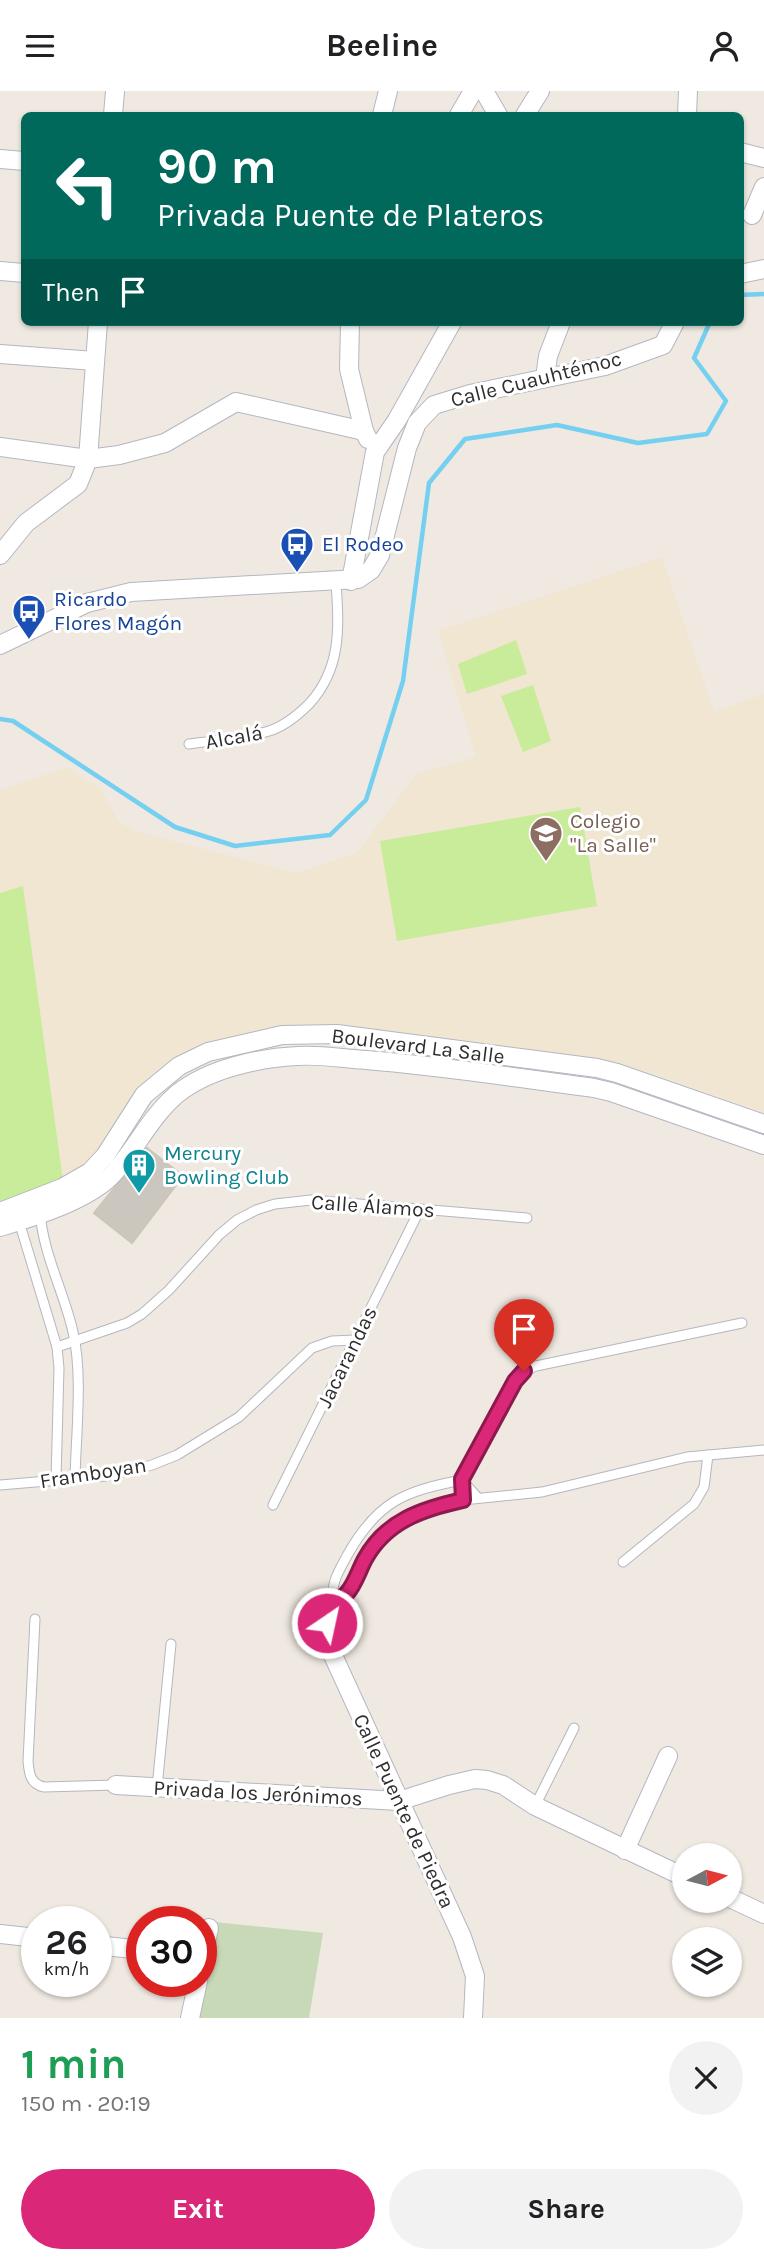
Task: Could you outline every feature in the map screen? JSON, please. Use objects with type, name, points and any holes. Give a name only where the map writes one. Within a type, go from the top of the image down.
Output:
[{"type":"street","points":[[113,112],[115,91]]},
{"type":"street","points":[[383,112],[388,91]]},
{"type":"street","points":[[461,112],[473,91]]},
{"type":"street","points":[[484,91],[496,112]]},
{"type":"street","points":[[526,112],[540,91]]},
{"type":"street","points":[[687,112],[688,91]]},
{"type":"street","points":[[744,153],[764,158]]},
{"type":"street","points":[[0,159],[21,160]]},
{"type":"street","points":[[752,215],[764,187]]},
{"type":"street","points":[[744,273],[764,269]]},
{"type":"street","points":[[0,271],[21,273]]},
{"type":"street","points":[[0,555],[26,523],[78,484],[88,459],[98,326]]},
{"type":"street","points":[[350,326],[349,369],[364,431],[375,452]]},
{"type":"street","points":[[0,645],[87,603],[131,592],[344,581],[375,452],[397,420],[450,326]]},
{"type":"street","points":[[545,378],[548,356],[559,326]]},
{"type":"street","name":"Calle Cuauhtémoc","points":[[344,581],[365,576],[380,555],[407,448],[417,423],[434,405],[605,366],[663,345],[673,326]]},
{"type":"street","points":[[0,354],[95,361]]},
{"type":"street","points":[[0,447],[88,459],[119,455],[165,443],[236,402],[364,431]]},
{"type":"street","name":"Boulevard La Salle","points":[[40,1206],[62,1188],[90,1172],[104,1156],[144,1095],[179,1066],[208,1052],[282,1035],[337,1034],[597,1068],[764,1123]]},
{"type":"street","name":"Boulevard La Salle","points":[[0,1227],[11,1213],[91,1193],[111,1175],[150,1121],[178,1094],[199,1080],[224,1070],[298,1055],[401,1063],[594,1088],[764,1145]]},
{"type":"street","name":"Calle Puente de Piedra","points":[[332,1606],[327,1629],[331,1651],[462,1937],[475,1976],[473,2018]]},
{"type":"street","points":[[625,1850],[668,1756]]},
{"type":"street","name":"Privada los Jerónimos","points":[[116,1785],[399,1801],[475,1779],[487,1780],[672,1872]]},
{"type":"street","points":[[742,1904],[764,1914]]},
{"type":"street","points":[[0,1934],[21,1936]]},
{"type":"street","points":[[190,2018],[195,1997]]},
{"type":"lane","name":"Alcalá","points":[[189,744],[271,730],[299,713],[310,702],[321,690],[335,659],[344,581]]},
{"type":"lane","name":"Calle Álamos","points":[[57,1347],[127,1323],[142,1314],[237,1220],[275,1204],[311,1200],[527,1218]]},
{"type":"lane","points":[[40,1206],[43,1234],[75,1342],[75,1478]]},
{"type":"lane","name":"Jacarandas","points":[[273,1505],[420,1209]]},
{"type":"lane","points":[[11,1213],[57,1347],[59,1368],[56,1480]]},
{"type":"lane","points":[[463,1500],[462,1479],[515,1381],[524,1371],[536,1366],[742,1323]]},
{"type":"lane","name":"Framboyan","points":[[0,1485],[138,1469],[177,1455],[239,1417],[312,1348],[332,1341],[355,1340]]},
{"type":"lane","points":[[332,1606],[348,1593],[372,1548],[389,1528],[408,1516],[463,1500],[542,1492],[673,1459],[764,1450]]},
{"type":"lane","points":[[623,1562],[694,1504],[701,1495],[708,1455]]},
{"type":"lane","points":[[462,1479],[478,1498]]},
{"type":"lane","name":"Calle Puente de Piedra","points":[[332,1606],[332,1584],[370,1521],[387,1505],[411,1492],[462,1479]]},
{"type":"lane","points":[[35,1619],[28,1761],[30,1776],[33,1782],[44,1787],[116,1785]]},
{"type":"lane","points":[[158,1787],[171,1644]]},
{"type":"lane","points":[[535,1805],[574,1728]]},
{"type":"shaded area","name":"Colegio \"La Salle\"","points":[[662,557],[714,712],[764,694],[764,1112],[633,1067],[567,1054],[410,1035],[221,1042],[187,1051],[158,1068],[139,1089],[89,1164],[63,1181],[23,886],[0,893],[0,790],[68,767],[85,780],[98,785],[119,821],[134,831],[297,873],[357,853],[417,773],[476,757],[438,631]]},
{"type":"green space","points":[[516,640],[527,674],[467,694],[458,664]]},
{"type":"green space","points":[[533,685],[551,741],[523,752],[501,696]]},
{"type":"green space","points":[[580,807],[597,906],[397,941],[380,841]]},
{"type":"green space","points":[[23,886],[63,1181],[0,1206],[0,893]]},
{"type":"green space","points":[[217,1922],[323,1933],[309,2018],[198,2018],[202,1997],[217,1997]]},
{"type":"building","name":"Mercury Bowling Club","points":[[147,1148],[183,1176],[132,1243],[94,1213]]},
{"type":"waterway","points":[[744,295],[764,294]]},
{"type":"waterway","points":[[0,719],[13,721],[175,827],[235,846],[330,835],[366,800],[403,681],[429,483],[465,439],[557,425],[638,443],[707,434],[726,401],[694,358],[708,326]]},
{"type":"place","name":"El Rodeo","points":[[297,574]]},
{"type":"place","name":"Ricardo Flores Magón","points":[[29,641]]},
{"type":"place","name":"Colegio \"La Salle\"","points":[[546,863]]},
{"type":"place","name":"Mercury Bowling Club","points":[[139,1195]]},
{"type":"route","points":[[327,1623],[332,1606],[348,1593],[365,1559],[389,1528],[408,1516],[463,1500],[462,1479],[515,1381],[524,1371]]}]
